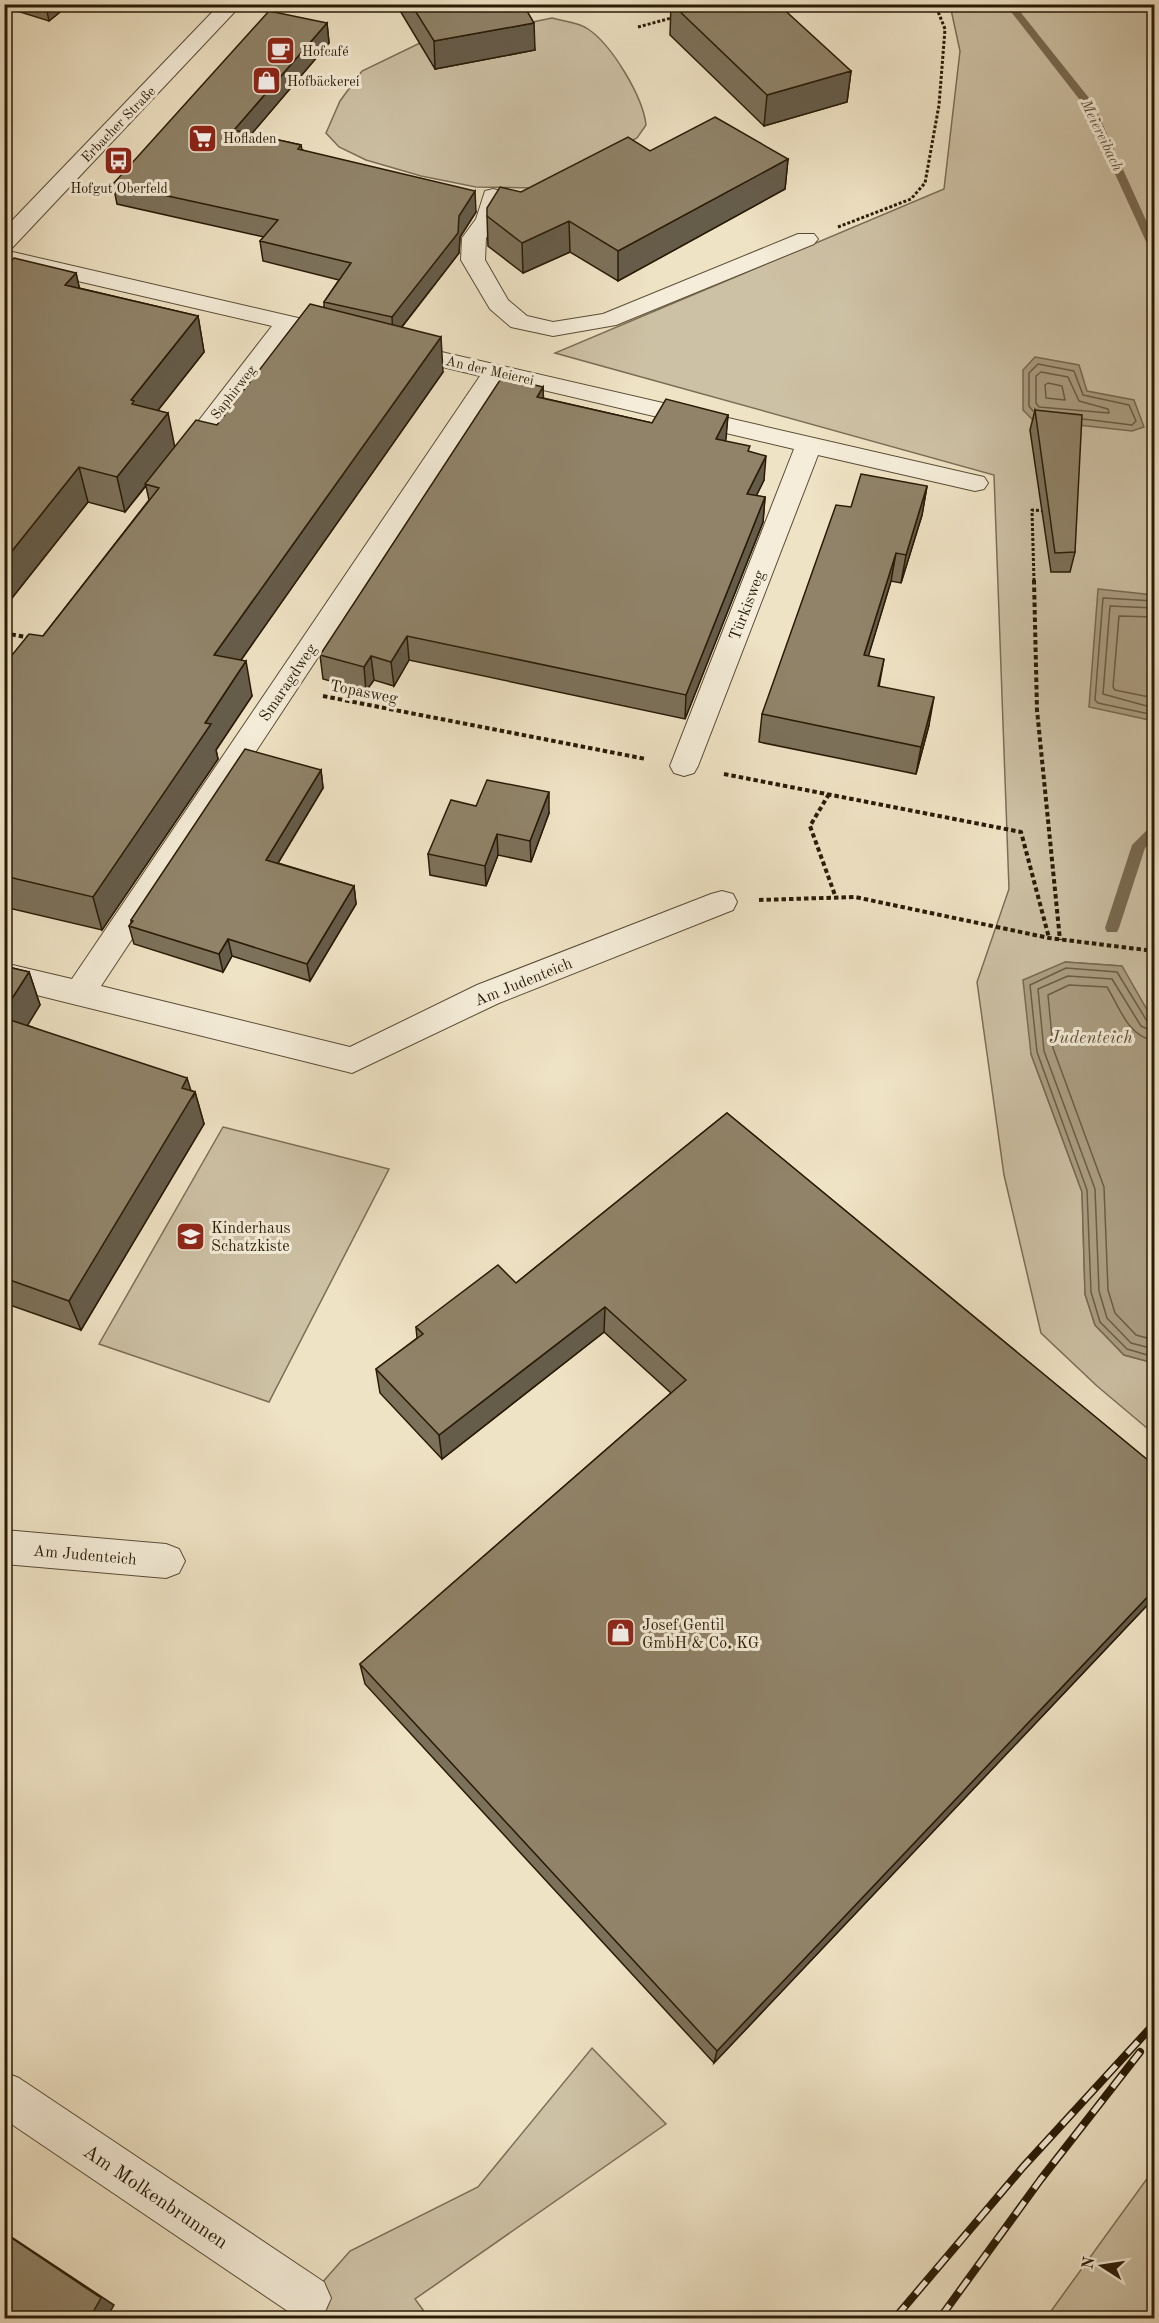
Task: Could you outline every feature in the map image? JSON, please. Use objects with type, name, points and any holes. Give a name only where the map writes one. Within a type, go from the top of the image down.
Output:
[{"type":"street","name":"Erbacher Straße","points":[[4,243],[232,4]]},
{"type":"street","points":[[493,196],[487,219],[474,238],[473,260],[498,304],[519,322],[553,329],[608,320],[806,239]]},
{"type":"street","name":"An der Meierei","points":[[4,257],[975,483]]},
{"type":"street","name":"Saphirweg","points":[[165,481],[287,322]]},
{"type":"street","name":"Smaragdweg","points":[[80,993],[495,371]]},
{"type":"street","name":"Türkisweg","points":[[684,766],[808,444]]},
{"type":"street","name":"Am Judenteich","points":[[4,975],[352,1060],[488,994],[722,902]]},
{"type":"street","name":"Am Judenteich","points":[[4,1547],[166,1561]]},
{"type":"street","name":"Am Molkenbrunnen","points":[[4,2093],[308,2298]]},
{"type":"path","points":[[806,239],[911,199],[925,183],[939,105],[945,29],[935,4]]},
{"type":"path","points":[[638,27],[680,16]]},
{"type":"path","points":[[1050,512],[1032,510],[1037,710],[1060,940]]},
{"type":"path","points":[[4,633],[33,638]]},
{"type":"path","name":"Topasweg","points":[[284,688],[1021,832],[1049,939]]},
{"type":"path","points":[[829,794],[810,826],[836,898]]},
{"type":"path","points":[[722,902],[855,897],[1049,939],[1155,951]]},
{"type":"shaded area","points":[[950,5],[1154,5],[1154,1022],[1121,966],[1065,962],[1031,1054],[1082,1192],[1085,1294],[1095,1325],[1124,1355],[1154,1363],[1154,1434],[1097,1386],[1041,1333],[1004,1175],[977,982],[1009,889],[994,475],[555,353],[944,189],[960,51]]},
{"type":"shaded area","points":[[552,18],[575,23],[588,29],[616,59],[633,87],[644,113],[646,125],[637,138],[538,188],[476,187],[421,176],[366,160],[339,147],[326,133],[340,101],[362,71],[420,43],[436,69],[518,25]]},
{"type":"shaded area","points":[[223,1127],[389,1169],[269,1402],[99,1344]]},
{"type":"shaded area","points":[[592,2048],[666,2124],[415,2299],[429,2318],[291,2318],[350,2251],[478,2187]]},
{"type":"shaded area","points":[[1154,2169],[1154,2318],[1046,2318]]},
{"type":"water","points":[[1035,357],[1079,365],[1087,391],[1134,400],[1144,427],[1132,431],[1033,420],[1023,410],[1023,370]]},
{"type":"water","points":[[1098,589],[1154,595],[1154,721],[1089,707]]},
{"type":"water","name":"Judenteich","points":[[1065,962],[1122,966],[1154,1022],[1154,1363],[1124,1355],[1095,1325],[1085,1294],[1082,1192],[1031,1054],[1023,980]]},
{"type":"building","points":[[411,4],[523,4],[534,23],[434,41]]},
{"type":"building","points":[[672,4],[778,4],[851,71],[767,95]]},
{"type":"building","points":[[269,11],[327,23],[234,130],[301,145],[298,149],[475,191],[459,216],[458,233],[392,317],[324,302],[351,263],[260,241],[278,220],[113,184]]},
{"type":"building","points":[[715,117],[788,159],[618,251],[569,221],[522,243],[487,216],[487,208],[500,187],[521,192],[628,137],[650,151]]},
{"type":"building","points":[[14,258],[76,273],[65,285],[198,316],[131,400],[134,401],[132,404],[168,413],[117,477],[79,467],[4,561],[4,268]]},
{"type":"building","points":[[310,304],[441,337],[214,655],[246,661],[205,723],[211,724],[93,897],[4,876],[4,665],[29,634],[43,636],[159,488],[145,484],[196,420],[217,425]]},
{"type":"building","points":[[502,377],[543,387],[537,397],[652,423],[666,399],[728,415],[716,439],[750,446],[748,451],[766,456],[747,494],[765,497],[686,695],[407,636],[391,662],[371,656],[364,667],[320,655]]},
{"type":"building","points":[[1035,410],[1082,415],[1075,552],[1055,553]]},
{"type":"building","points":[[861,474],[927,486],[906,555],[896,553],[864,655],[884,659],[878,686],[934,697],[921,747],[762,714],[836,505],[851,507]]},
{"type":"building","points":[[245,749],[321,770],[266,860],[354,886],[307,964],[228,939],[219,954],[129,926]]},
{"type":"building","points":[[487,780],[549,792],[530,841],[497,834],[485,866],[428,854],[451,800],[476,806]]},
{"type":"building","points":[[4,966],[29,972],[4,1011]]},
{"type":"building","points":[[4,1018],[187,1078],[182,1088],[195,1092],[69,1301],[4,1278]]},
{"type":"building","points":[[727,1113],[1155,1466],[1155,1589],[717,2051],[360,1664],[686,1380],[605,1307],[439,1435],[376,1369],[423,1334],[416,1327],[498,1265],[516,1283]]},
{"type":"building","points":[[4,2233],[101,2298],[89,2319],[4,2319]]},
{"type":"waterway","name":"Meiereibach","points":[[1009,4],[1088,103],[1154,248]]},
{"type":"waterway","name":"Meiereibach","points":[[1112,928],[1139,845],[1154,832]]},
{"type":"railway","points":[[895,2318],[1023,2167],[1154,2024]]},
{"type":"railway","points":[[940,2318],[1041,2179],[1140,2052]]},
{"type":"place","name":"Hofcafé","points":[[281,51]]},
{"type":"place","name":"Hofbäckerei","points":[[266,81]]},
{"type":"place","name":"Hofladen","points":[[202,138]]},
{"type":"place","name":"Hofgut Oberfeld","points":[[119,161]]},
{"type":"place","name":"Kinderhaus Schatzkiste","points":[[190,1236]]},
{"type":"place","name":"Josef Gentil GmbH & Co. KG","points":[[621,1633]]}]
